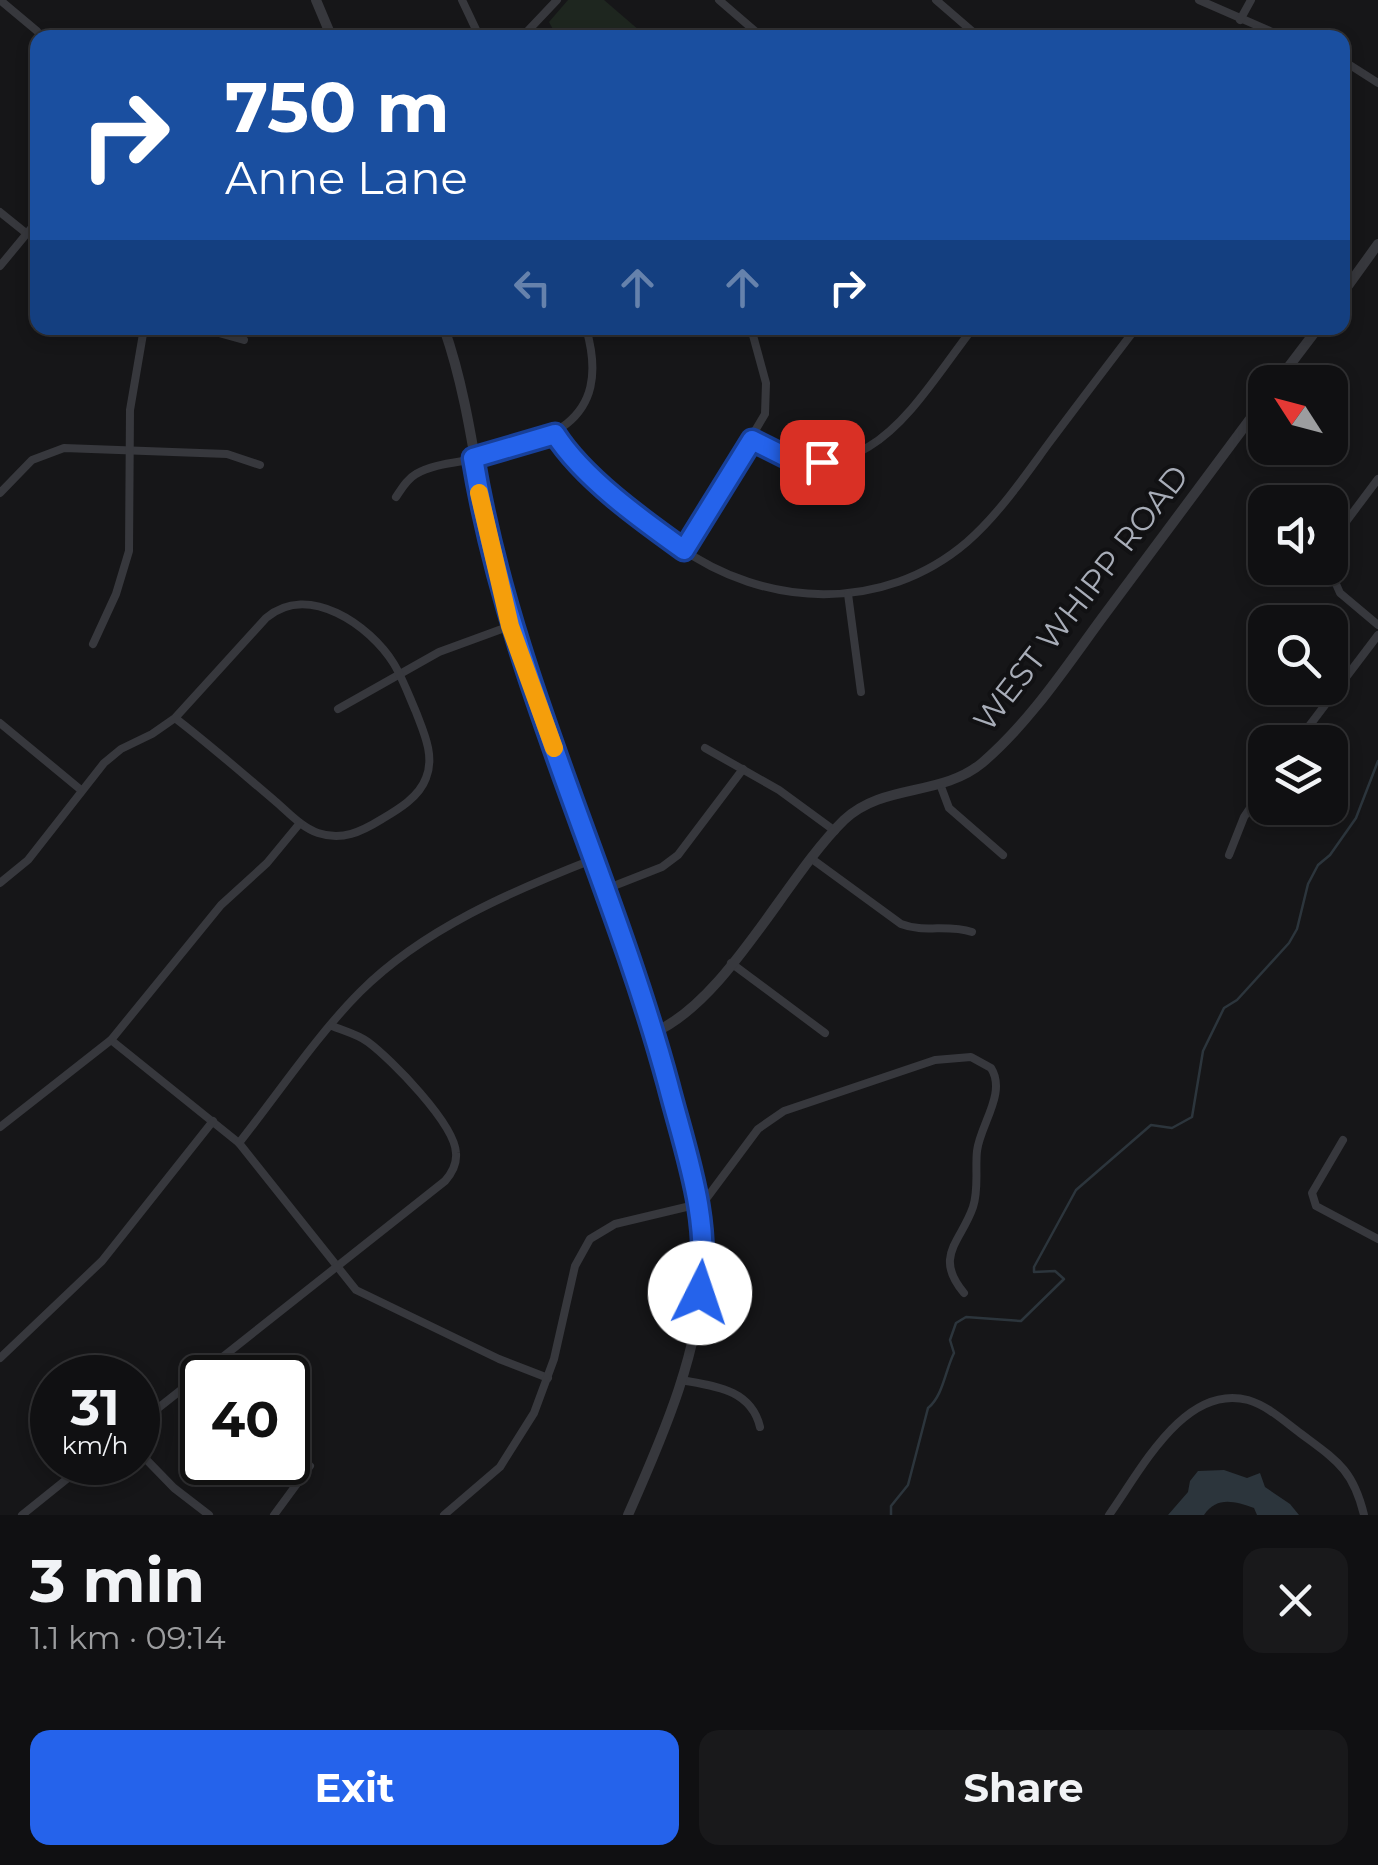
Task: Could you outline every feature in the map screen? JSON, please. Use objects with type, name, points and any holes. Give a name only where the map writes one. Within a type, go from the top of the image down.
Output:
[{"type":"street","points":[[0,0],[36,30]]},
{"type":"street","points":[[316,0],[329,30]]},
{"type":"street","points":[[462,0],[476,30]]},
{"type":"street","points":[[529,30],[557,0]]},
{"type":"street","points":[[720,0],[754,30]]},
{"type":"street","points":[[936,0],[971,30]]},
{"type":"street","points":[[1198,0],[1266,30]]},
{"type":"street","points":[[1240,20],[1251,0]]},
{"type":"street","points":[[1350,65],[1378,83]]},
{"type":"street","points":[[0,212],[26,233]]},
{"type":"street","points":[[0,266],[30,229]]},
{"type":"street","points":[[1350,283],[1378,244]]},
{"type":"street","points":[[93,644],[126,562],[132,392],[143,335]]},
{"type":"street","points":[[226,335],[244,340]]},
{"type":"street","points":[[446,335],[462,386],[492,556],[510,626],[654,1032],[700,1205],[704,1268],[681,1380],[668,1422],[628,1515]]},
{"type":"street","points":[[396,497],[419,472],[555,434],[576,415],[589,391],[593,360],[588,335]]},
{"type":"street","points":[[684,550],[765,414],[768,395],[753,335]]},
{"type":"street","points":[[752,440],[784,456],[806,461],[834,461],[859,454],[899,424],[967,335]]},
{"type":"street","points":[[555,434],[586,471],[684,550],[716,570],[754,586],[794,594],[848,594],[916,575],[967,542],[1002,505],[1131,335]]},
{"type":"street","points":[[1291,365],[1313,335]]},
{"type":"street","name":"WEST WHIPP ROAD","points":[[654,1032],[684,1014],[732,963],[812,859],[856,810],[878,798],[940,784],[978,766],[1016,728],[1079,650],[1248,422]]},
{"type":"street","points":[[0,493],[32,460],[52,450],[227,454],[260,465]]},
{"type":"street","points":[[1348,518],[1378,479]]},
{"type":"street","points":[[1336,585],[1340,593],[1378,624]]},
{"type":"street","points":[[848,594],[861,692]]},
{"type":"street","points":[[0,884],[28,860],[112,754],[175,718],[266,618],[292,604],[320,607],[356,624],[382,647],[399,673],[430,754],[427,778],[404,804],[356,833],[330,836],[300,822],[175,718]]},
{"type":"street","points":[[338,708],[439,652],[510,626]]},
{"type":"street","points":[[1311,725],[1378,634]]},
{"type":"street","points":[[0,723],[81,790]]},
{"type":"street","points":[[705,748],[780,790],[835,831]]},
{"type":"street","points":[[606,889],[662,867],[678,856],[743,769]]},
{"type":"street","points":[[940,784],[949,808],[1003,855]]},
{"type":"street","points":[[1229,855],[1248,810]]},
{"type":"street","points":[[0,1128],[111,1040],[222,905],[257,874],[300,822]]},
{"type":"street","points":[[239,1143],[359,993],[413,950],[509,894],[594,859]]},
{"type":"street","points":[[812,859],[901,924],[972,932]]},
{"type":"street","points":[[732,963],[826,1033]]},
{"type":"street","points":[[160,1407],[445,1182],[454,1167],[456,1152],[452,1138],[408,1078],[367,1041],[332,1026]]},
{"type":"street","points":[[111,1040],[239,1143],[337,1267],[364,1295],[548,1378]]},
{"type":"street","points":[[444,1515],[500,1466],[534,1413],[548,1378],[575,1266],[590,1239],[615,1224],[700,1205],[714,1193],[758,1129],[784,1111],[935,1060],[964,1057],[991,1068],[997,1085],[979,1140],[974,1203],[950,1252],[952,1276],[964,1293]]},
{"type":"street","points":[[0,1358],[102,1261],[213,1121]]},
{"type":"street","points":[[1342,1140],[1312,1193],[1312,1200],[1316,1206],[1378,1239]]},
{"type":"street","points":[[681,1380],[740,1396],[754,1410],[760,1427]]},
{"type":"street","points":[[1109,1515],[1176,1423],[1194,1408],[1226,1398],[1249,1400],[1268,1409],[1338,1461],[1353,1480],[1364,1515]]},
{"type":"street","points":[[160,1474],[209,1515]]},
{"type":"street","points":[[22,1515],[59,1485]]},
{"type":"street","points":[[274,1515],[296,1485]]},
{"type":"shaded area","points":[[568,0],[604,0],[639,30],[553,30],[549,22]]},
{"type":"shaded area","points":[[1224,1470],[1247,1478],[1260,1473],[1265,1487],[1299,1515],[1257,1515],[1254,1508],[1226,1502],[1214,1505],[1204,1515],[1168,1515],[1188,1492],[1198,1471]]},
{"type":"waterway","points":[[891,1515],[891,1506],[908,1485],[928,1408],[940,1390],[954,1353],[950,1340],[956,1323],[966,1317],[1021,1321],[1064,1279],[1055,1271],[1034,1272],[1034,1267],[1076,1190],[1151,1125],[1172,1128],[1192,1117],[1203,1051],[1224,1008],[1237,1000],[1289,943],[1297,929],[1308,884],[1318,865],[1330,855],[1356,818],[1378,761]]},
{"type":"slow traffic","points":[[479,493],[510,626],[554,748]]},
{"type":"route","points":[[700,1293],[703,1231],[689,1159],[641,991],[510,626],[473,458],[555,434],[586,471],[684,550],[752,440],[784,456],[822,462]]}]
